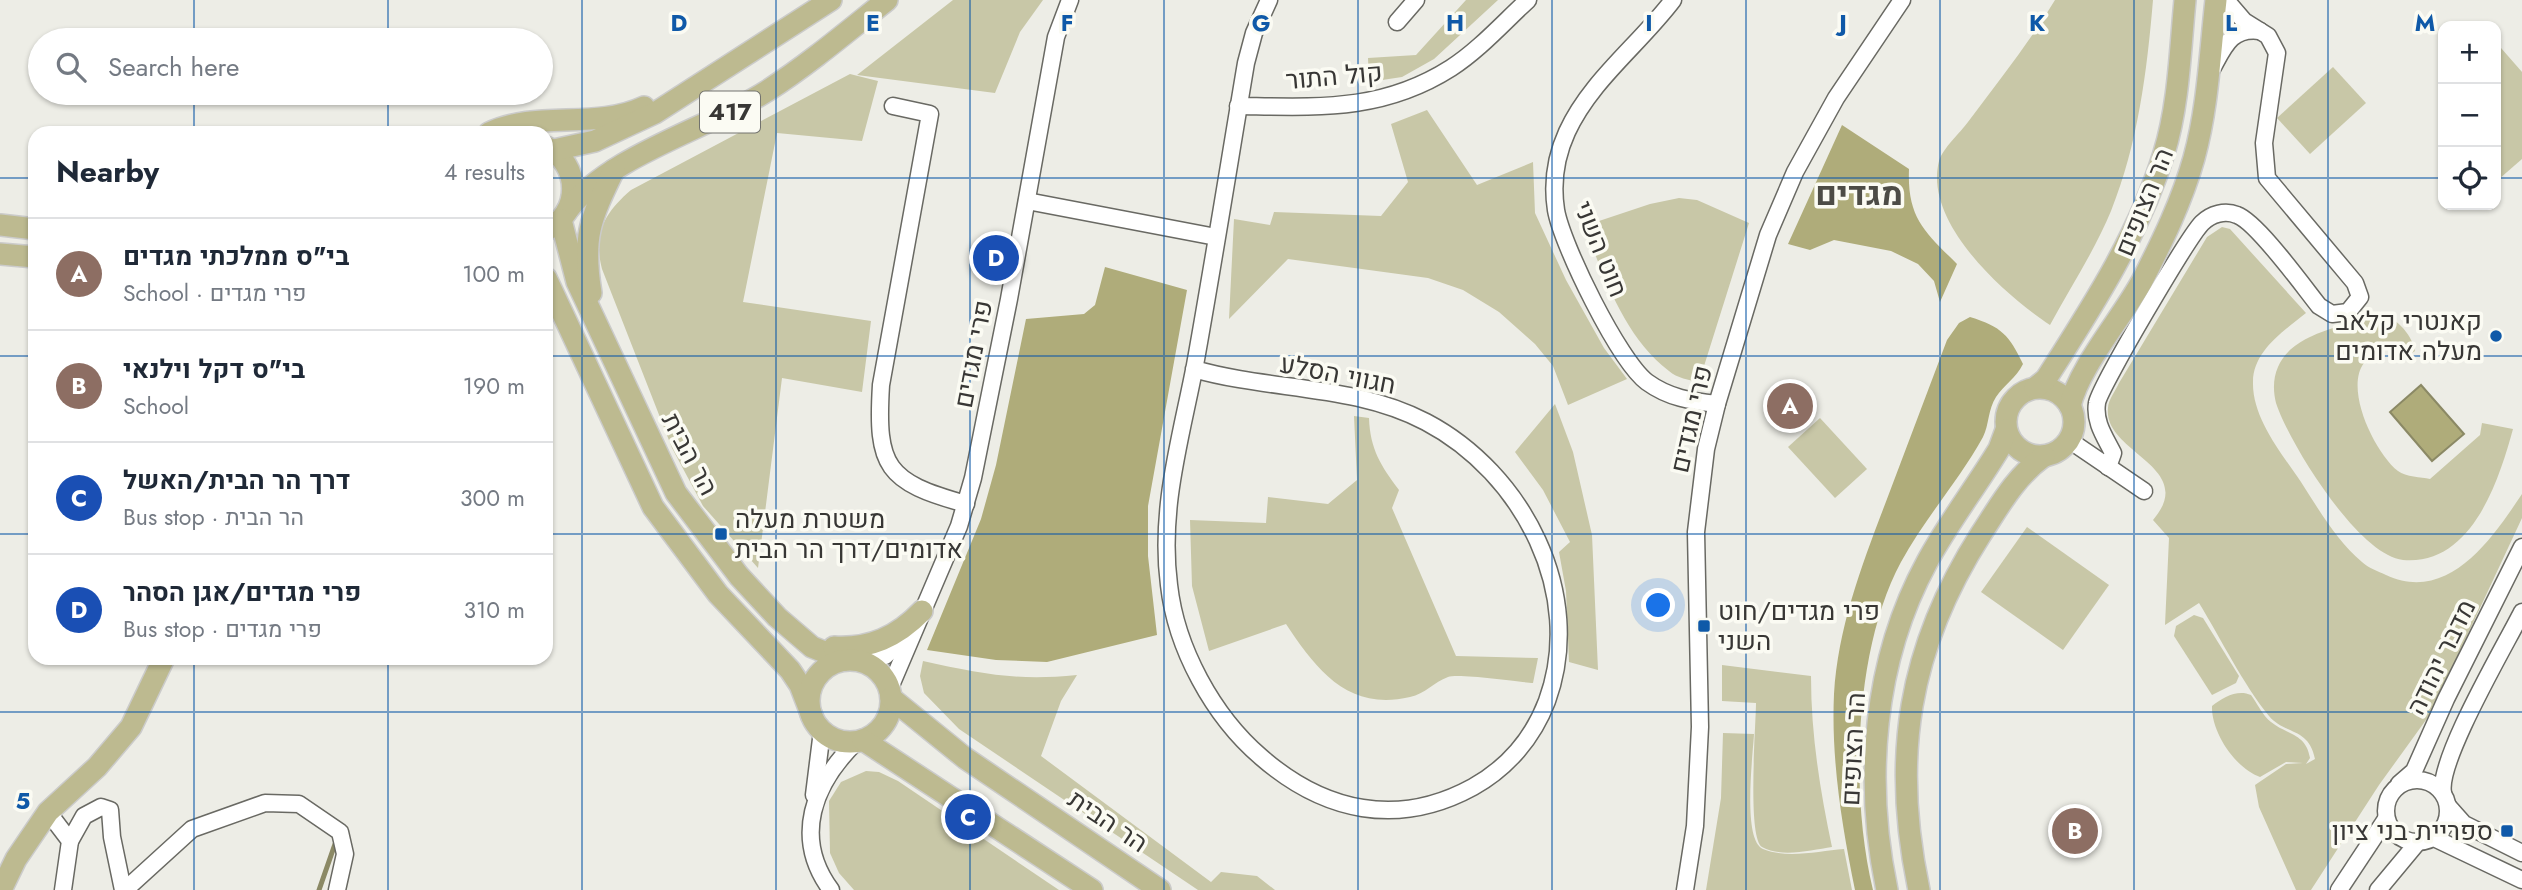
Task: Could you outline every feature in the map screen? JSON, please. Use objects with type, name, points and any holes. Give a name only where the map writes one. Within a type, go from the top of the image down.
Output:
[{"type":"main road","name":"417","points":[[553,148],[610,135],[655,113],[831,0]]},
{"type":"main road","name":"417","points":[[558,220],[581,193],[615,169],[713,122],[768,91],[887,0]]},
{"type":"main road","name":"הר הצופים","points":[[2035,388],[2046,379],[2106,284],[2165,152],[2176,96],[2185,0]]},
{"type":"main road","name":"הר הצופים","points":[[2070,406],[2078,386],[2132,299],[2168,228],[2194,160],[2208,78],[2216,0]]},
{"type":"main road","points":[[509,126],[520,122],[572,122],[631,113],[713,75]]},
{"type":"main road","name":"417","points":[[553,152],[570,172],[572,199],[558,220]]},
{"type":"main road","points":[[596,322],[586,266],[586,239],[591,220],[615,169]]},
{"type":"main road","name":"הר הבית","points":[[558,220],[571,265],[676,493],[739,576],[795,634],[812,648],[851,661]]},
{"type":"main road","points":[[0,225],[28,228]]},
{"type":"main road","points":[[0,254],[28,256]]},
{"type":"main road","points":[[553,293],[653,507],[718,594],[790,670],[800,685],[817,724],[844,742],[860,741],[885,724],[890,694],[881,674],[851,661],[832,664],[814,681],[810,692],[817,724]]},
{"type":"main road","points":[[2035,388],[2058,393],[2070,406],[2074,417],[2070,440],[2056,453],[2044,456],[2021,451],[2006,430],[2006,418],[2014,399],[2035,388]]},
{"type":"main road","name":"הר הצופים","points":[[1887,890],[1880,848],[1875,777],[1882,695],[1889,660],[1900,624],[1928,561],[1990,464],[2006,430]]},
{"type":"main road","name":"הר הצופים","points":[[1919,890],[1910,844],[1906,777],[1911,713],[1919,668],[1929,634],[1955,576],[2014,483],[2044,456]]},
{"type":"main road","points":[[795,634],[831,647],[862,647],[896,633],[918,619]]},
{"type":"main road","points":[[1,890],[16,859],[48,812],[114,749],[143,706],[161,665]]},
{"type":"main road","name":"הר הבית","points":[[890,694],[965,758],[1160,890]]},
{"type":"main road","points":[[860,741],[1092,890]]},
{"type":"street","name":"פרי מגדים","points":[[890,694],[966,504],[1027,201],[1056,37],[1070,0]]},
{"type":"street","points":[[1194,369],[1238,106],[1254,33],[1269,0]]},
{"type":"street","name":"קול התור","points":[[1397,22],[1416,0]]},
{"type":"street","name":"קול התור","points":[[1238,106],[1330,106],[1368,103],[1397,95],[1452,67],[1528,0]]},
{"type":"street","name":"חוט השני","points":[[1673,0],[1595,87],[1577,113],[1563,143],[1554,185],[1556,213],[1565,240],[1628,365],[1664,392],[1681,399],[1717,404]]},
{"type":"street","name":"פרי מגדים","points":[[1685,890],[1695,826],[1700,727],[1696,532],[1706,449],[1768,235],[1795,172],[1816,129],[1902,0]]},
{"type":"street","points":[[2108,467],[2113,453],[2101,430],[2097,401],[2111,369],[2188,243],[2207,219],[2227,213],[2250,223],[2319,306],[2332,314],[2348,312],[2360,297],[2355,283],[2267,178],[2264,143],[2277,53],[2275,44],[2245,21],[2226,0]]},
{"type":"street","points":[[2208,78],[2234,34],[2250,29],[2260,31]]},
{"type":"street","points":[[893,106],[930,114],[881,385],[878,425],[881,449],[890,466],[908,483],[924,492],[966,504]]},
{"type":"street","points":[[1027,201],[1215,242]]},
{"type":"street","name":"חגווי הסלע","points":[[1194,369],[1246,382],[1357,397],[1400,410],[1447,434],[1494,473],[1512,496],[1540,543],[1550,572],[1555,598],[1554,667],[1548,698],[1537,722],[1510,761],[1492,777],[1443,803],[1416,810],[1386,811],[1355,807],[1302,788],[1261,757],[1229,724],[1196,671],[1169,587],[1169,497],[1194,369]]},
{"type":"street","points":[[2070,440],[2144,491]]},
{"type":"street","name":"מדבר יהודה","points":[[2399,784],[2414,771],[2446,699],[2522,547]]},
{"type":"street","name":"מדבר יהודה","points":[[2445,800],[2441,782],[2450,755],[2522,612]]},
{"type":"street","name":"פרי מגדים","points":[[851,661],[885,656],[918,619]]},
{"type":"street","points":[[817,724],[818,749],[811,833],[813,852],[831,890]]},
{"type":"street","points":[[814,807],[828,773],[860,741]]},
{"type":"street","points":[[2339,890],[2386,819],[2388,797],[2399,784],[2421,779],[2431,783],[2464,824],[2522,853]]},
{"type":"street","points":[[2378,890],[2426,840],[2446,824],[2445,800]]},
{"type":"street","points":[[63,890],[70,841],[84,816],[101,807],[110,810],[112,837],[124,890],[192,829],[265,803],[299,804],[340,832],[345,854],[337,890]]},
{"type":"street","points":[[48,812],[70,841]]},
{"type":"street","points":[[2386,819],[2391,829],[2402,839],[2426,840],[2522,880]]},
{"type":"green space","points":[[953,0],[1043,0],[1020,32],[995,93],[857,75]]},
{"type":"green space","points":[[1466,0],[1498,0],[1434,59],[1402,77],[1369,82],[1368,58],[1416,55]]},
{"type":"green space","points":[[2055,0],[2153,0],[2140,107],[2120,186],[2098,240],[2050,325],[2011,295],[1972,255],[1955,232],[1943,209],[1937,185],[1939,161],[1944,151],[2013,62]]},
{"type":"green space","points":[[2501,48],[2522,72],[2522,159],[2501,177]]},
{"type":"green space","points":[[2333,67],[2366,103],[2310,154],[2277,118]]},
{"type":"green space","points":[[850,74],[878,81],[862,141],[777,133],[743,302],[871,321],[862,392],[782,378],[758,568],[703,506],[672,448],[602,269],[600,235],[614,207],[631,190]]},
{"type":"green space","points":[[1427,110],[1477,185],[1533,162],[1535,213],[1566,280],[1604,348],[1627,379],[1568,405],[1553,366],[1535,344],[1499,312],[1463,290],[1428,278],[1288,259],[1229,319],[1234,219],[1270,225],[1274,212],[1381,216],[1408,182],[1391,124]]},
{"type":"green space","points":[[1679,198],[1697,200],[1749,223],[1699,382],[1672,373],[1653,357],[1640,341],[1617,304],[1584,226],[1650,204]]},
{"type":"green space","points":[[2222,227],[2230,229],[2306,313],[2271,343],[2258,361],[2253,382],[2257,409],[2277,448],[2329,525],[2344,545],[2362,562],[2386,575],[2408,582],[2429,581],[2448,574],[2482,547],[2522,494],[2522,518],[2431,713],[2379,785],[2311,890],[2296,890],[2259,807],[2255,785],[2286,764],[2303,763],[2286,762],[2260,777],[2251,772],[2242,766],[2220,738],[2212,706],[2231,695],[2251,695],[2268,719],[2304,744],[2310,758],[2306,764],[2315,759],[2312,749],[2302,736],[2269,716],[2241,676],[2199,603],[2165,625],[2169,538],[2153,520],[2164,502],[2165,486],[2158,473],[2119,437],[2110,424],[2108,408],[2119,383],[2207,237]]},
{"type":"green space","points":[[2377,312],[2401,326],[2415,351],[2409,355],[2387,347],[2366,360],[2359,374],[2360,404],[2365,420],[2380,450],[2398,471],[2409,476],[2430,479],[2480,435],[2482,423],[2513,429],[2500,472],[2479,516],[2464,535],[2447,549],[2427,558],[2403,560],[2385,553],[2346,519],[2310,469],[2276,403],[2274,380],[2278,367],[2296,345],[2322,332]]},
{"type":"green space","points":[[1555,404],[1573,452],[1592,535],[1598,670],[1569,662],[1566,591],[1559,552],[1570,542],[1543,490],[1515,452]]},
{"type":"green space","points":[[1354,416],[1369,418],[1378,457],[1399,490],[1392,508],[1456,656],[1538,658],[1533,683],[1454,676],[1410,697],[1388,700],[1369,698],[1351,692],[1322,671],[1286,624],[1209,651],[1192,586],[1190,520],[1266,523],[1268,497],[1328,504],[1357,480]]},
{"type":"green space","points":[[1820,418],[1867,469],[1835,498],[1788,447]]},
{"type":"green space","points":[[2027,527],[2109,585],[2063,650],[1981,592]]},
{"type":"green space","points":[[2194,615],[2203,618],[2239,676],[2236,683],[2212,695],[2174,636],[2176,626]]},
{"type":"green space","points":[[923,661],[1000,675],[1077,675],[1061,701],[1041,756],[1211,882],[1221,872],[1257,876],[1275,890],[1198,890],[959,729],[924,693],[920,676]]},
{"type":"green space","points":[[1722,665],[1811,676],[1817,762],[1832,847],[1787,853],[1762,847],[1757,839],[1754,803],[1756,703],[1722,701]]},
{"type":"green space","points":[[1723,733],[1754,734],[1751,814],[1757,842],[1763,849],[1782,854],[1844,849],[1852,890],[1706,890],[1721,798]]},
{"type":"green space","points":[[866,771],[879,772],[898,781],[1059,890],[854,890],[839,873],[830,853],[829,801],[841,782]]},
{"type":"shaded area","points":[[1842,125],[1909,169],[1911,200],[1920,223],[1957,264],[1940,302],[1934,281],[1918,264],[1891,251],[1834,240],[1810,250],[1788,244]]},
{"type":"shaded area","points":[[1105,267],[1187,290],[1148,506],[1148,556],[1157,635],[1047,662],[996,660],[927,650],[981,519],[996,465],[1026,319],[1084,314],[1095,305]]},
{"type":"shaded area","points":[[1970,317],[1990,324],[2003,333],[2023,364],[1996,397],[1983,437],[1910,546],[1885,597],[1865,679],[1859,767],[1861,811],[1873,890],[1855,890],[1842,817],[1834,743],[1836,669],[1846,619],[1878,523],[1947,340],[1959,323]]},
{"type":"shaded area","points":[[2421,385],[2464,434],[2432,461],[2390,412]]},
{"type":"waterway","points":[[319,890],[335,844]]},
{"type":"place","name":"פרי מגדים/אגן הסהר","points":[[996,258]]},
{"type":"place","name":"קאנטרי קלאב מעלה אדומים","points":[[2496,336]]},
{"type":"place","name":"בי\"ס ממלכתי מגדים","points":[[1790,406]]},
{"type":"place","name":"משטרת מעלה אדומים/דרך הר הבית","points":[[721,534]]},
{"type":"place","name":"פרי מגדים/חוט השני","points":[[1704,626]]},
{"type":"place","name":"דרך הר הבית/האשל","points":[[968,817]]},
{"type":"place","name":"בי\"ס דקל וילנאי","points":[[2075,831]]},
{"type":"place","name":"ספריית בני ציון","points":[[2507,831]]},
{"type":"district","name":"מגדים","points":[[1859,193]]}]
